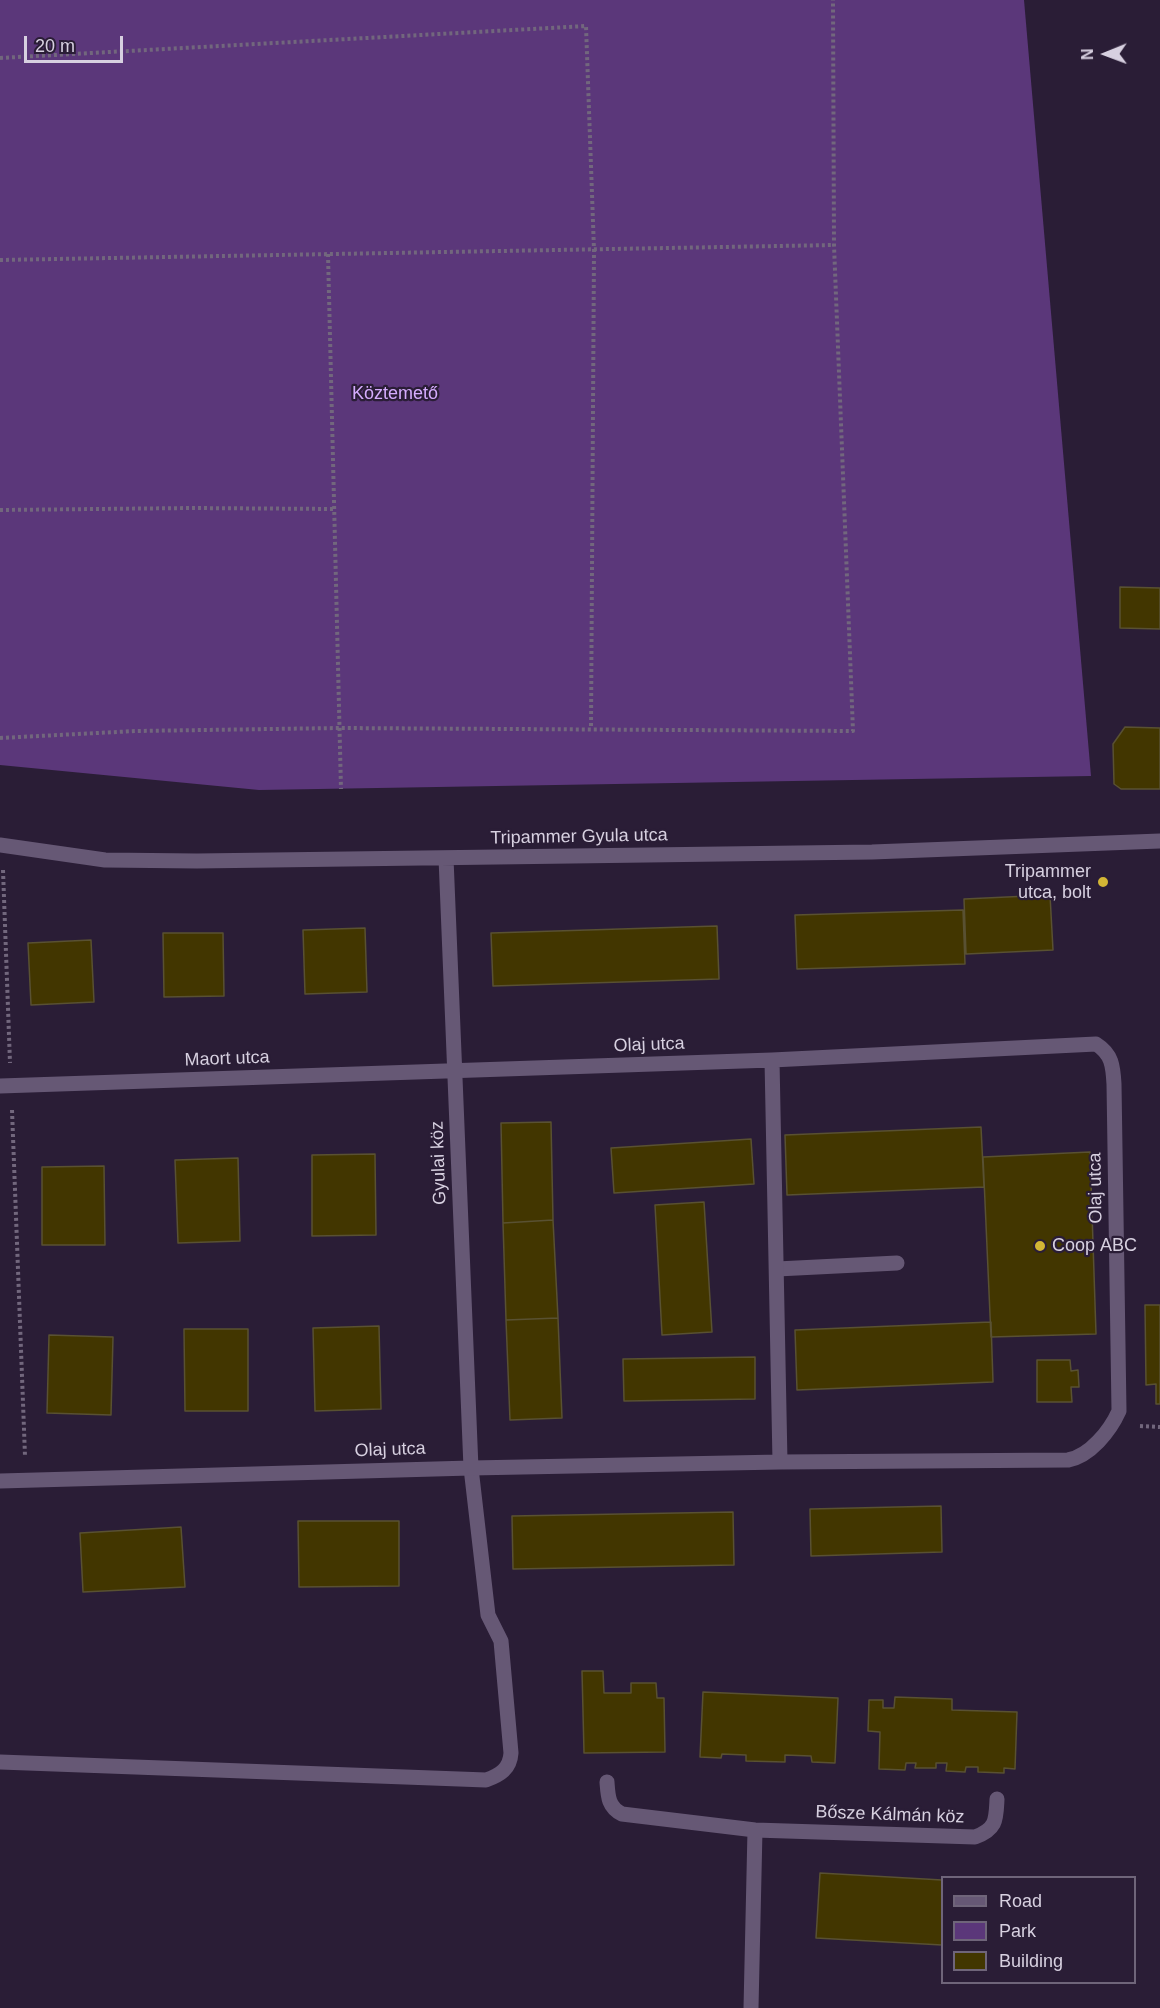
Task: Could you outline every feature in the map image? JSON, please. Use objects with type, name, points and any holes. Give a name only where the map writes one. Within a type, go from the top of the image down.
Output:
[{"type":"street","name":"Tripammer Gyula utca","points":[[1,846],[105,860],[197,861],[872,852],[1160,841]]},
{"type":"street","name":"Gyulai köz","points":[[0,1762],[486,1780],[505,1770],[510,1762],[501,1641],[488,1615],[471,1468],[446,858]]},
{"type":"street","name":"Olaj utca","points":[[0,1481],[471,1468],[780,1462],[1068,1460],[1088,1450],[1113,1424],[1119,1411],[1114,1095],[1110,1057],[1096,1044],[772,1060],[455,1071]]},
{"type":"street","points":[[772,1060],[780,1462]]},
{"type":"street","name":"Maort utca","points":[[5,1086],[455,1071]]},
{"type":"street","points":[[777,1269],[897,1263]]},
{"type":"street","name":"Bősze Kálmán köz","points":[[606,1782],[609,1802],[612,1808],[622,1814],[755,1830],[975,1837],[990,1829],[994,1824],[997,1799]]},
{"type":"street","points":[[751,2008],[755,1830]]},
{"type":"path","points":[[0,738],[136,731],[339,728],[853,731],[834,245],[833,0]]},
{"type":"path","points":[[0,58],[586,26],[594,250],[591,728]]},
{"type":"path","points":[[0,260],[834,245]]},
{"type":"path","points":[[328,254],[341,789]]},
{"type":"path","points":[[0,510],[334,509]]},
{"type":"path","points":[[1,846],[5,1086],[25,1481]]},
{"type":"green space","name":"Köztemető","points":[[0,0],[1024,0],[1091,776],[259,790],[0,765]]},
{"type":"building","points":[[1120,587],[1160,588],[1160,629],[1120,628]]},
{"type":"building","points":[[1125,727],[1160,728],[1160,789],[1121,789],[1114,784],[1113,744]]},
{"type":"building","points":[[1050,895],[1053,950],[966,954],[964,899]]},
{"type":"building","points":[[963,910],[965,964],[797,969],[795,915]]},
{"type":"building","points":[[717,926],[719,979],[493,986],[491,933]]},
{"type":"building","points":[[365,928],[367,992],[305,994],[303,930]]},
{"type":"building","points":[[163,933],[223,933],[224,996],[164,997]]},
{"type":"building","points":[[91,940],[94,1002],[31,1005],[28,943]]},
{"type":"building","points":[[551,1122],[553,1220],[503,1223],[501,1123]]},
{"type":"building","points":[[981,1127],[984,1187],[787,1195],[785,1135]]},
{"type":"building","points":[[751,1139],[754,1184],[614,1193],[611,1148]]},
{"type":"building","name":"Coop ABC","points":[[1090,1152],[1096,1334],[991,1337],[983,1157]]},
{"type":"building","points":[[375,1154],[376,1235],[312,1236],[312,1155]]},
{"type":"building","points":[[238,1158],[240,1241],[178,1243],[175,1160]]},
{"type":"building","points":[[104,1166],[105,1245],[42,1245],[42,1167]]},
{"type":"building","points":[[704,1202],[712,1332],[662,1335],[655,1205]]},
{"type":"building","points":[[553,1220],[558,1318],[506,1320],[503,1223]]},
{"type":"building","points":[[1145,1305],[1160,1305],[1160,1404],[1156,1404],[1156,1384],[1146,1385]]},
{"type":"building","points":[[558,1318],[562,1418],[510,1420],[506,1320]]},
{"type":"building","points":[[991,1322],[993,1382],[797,1390],[795,1330]]},
{"type":"building","points":[[379,1326],[381,1409],[315,1411],[313,1328]]},
{"type":"building","points":[[184,1329],[248,1329],[248,1411],[185,1411]]},
{"type":"building","points":[[49,1335],[113,1337],[111,1415],[47,1413]]},
{"type":"building","points":[[755,1357],[755,1399],[624,1401],[623,1359]]},
{"type":"building","points":[[1037,1360],[1070,1360],[1071,1371],[1078,1370],[1079,1387],[1071,1387],[1072,1402],[1037,1402]]},
{"type":"building","points":[[941,1506],[942,1552],[811,1556],[810,1509]]},
{"type":"building","points":[[733,1512],[734,1565],[513,1569],[512,1516]]},
{"type":"building","points":[[298,1521],[399,1521],[399,1586],[299,1587]]},
{"type":"building","points":[[181,1527],[185,1587],[83,1592],[80,1533]]},
{"type":"building","points":[[582,1671],[603,1671],[604,1693],[631,1693],[631,1683],[656,1683],[657,1698],[664,1698],[665,1752],[584,1753]]},
{"type":"building","points":[[703,1692],[838,1698],[835,1763],[812,1762],[811,1756],[785,1755],[785,1762],[746,1761],[746,1755],[722,1754],[721,1758],[700,1757]]},
{"type":"building","points":[[895,1697],[952,1699],[952,1710],[1017,1712],[1015,1769],[1004,1768],[1004,1773],[978,1772],[978,1767],[966,1767],[965,1772],[946,1771],[947,1763],[936,1763],[936,1768],[915,1768],[916,1763],[906,1763],[905,1770],[879,1769],[880,1732],[868,1731],[869,1700],[883,1700],[883,1708],[894,1708]]},
{"type":"building","points":[[820,1873],[941,1880],[941,1945],[816,1938]]},
{"type":"place","name":"Tripammer utca, bolt","points":[[1103,882]]},
{"type":"place","name":"Coop ABC","points":[[1040,1246]]}]
